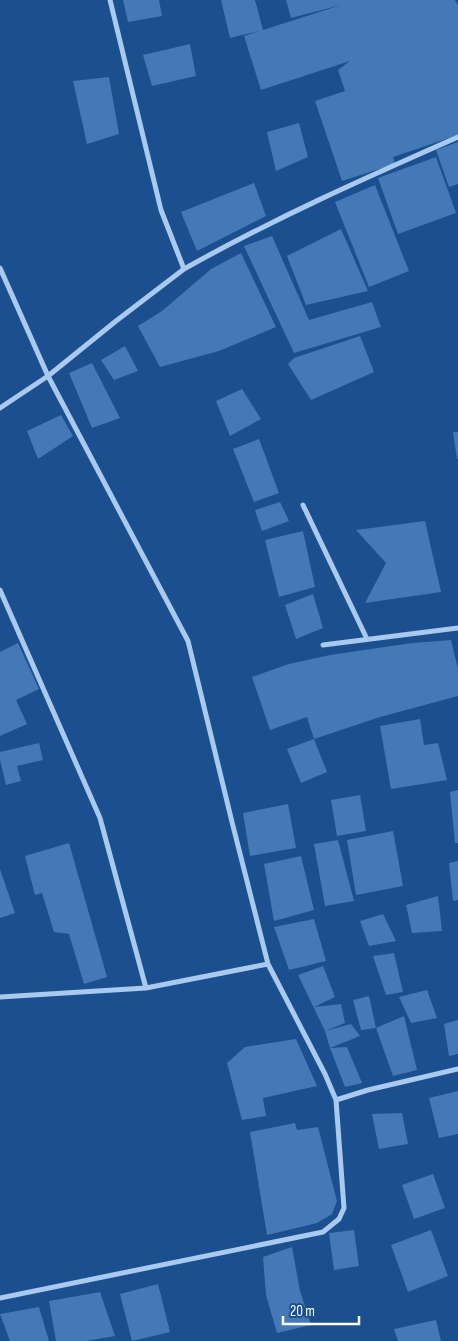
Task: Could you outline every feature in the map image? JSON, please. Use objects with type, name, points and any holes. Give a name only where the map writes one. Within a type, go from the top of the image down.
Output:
[{"type":"street","points":[[110,0],[161,210],[184,269]]},
{"type":"street","points":[[0,408],[48,376],[184,269],[246,235],[353,183],[458,137]]},
{"type":"street","points":[[0,268],[48,376],[188,641],[268,964],[325,1074],[336,1100],[344,1208],[339,1218],[323,1232],[0,1298]]},
{"type":"street","points":[[303,505],[367,639]]},
{"type":"street","points":[[0,590],[100,818],[146,988]]},
{"type":"street","points":[[323,645],[458,628]]},
{"type":"street","points":[[0,997],[146,988],[268,964]]},
{"type":"street","points":[[336,1100],[368,1090],[458,1070]]},
{"type":"building","points":[[123,0],[159,0],[162,16],[128,22]]},
{"type":"building","points":[[221,0],[255,0],[263,30],[341,5],[291,18],[286,0],[455,0],[458,6],[458,135],[393,157],[395,164],[342,181],[315,101],[345,91],[338,70],[350,61],[261,90],[244,36],[259,31],[230,38]]},
{"type":"building","points":[[190,44],[196,76],[152,86],[143,55]]},
{"type":"building","points":[[109,77],[119,134],[87,144],[73,81]]},
{"type":"building","points":[[299,123],[308,157],[276,171],[267,132]]},
{"type":"building","points":[[458,142],[458,184],[449,187],[436,150]]},
{"type":"building","points":[[436,157],[456,213],[398,234],[378,178]]},
{"type":"building","points":[[254,183],[266,216],[197,251],[181,212]]},
{"type":"building","points":[[375,185],[409,271],[369,287],[335,202]]},
{"type":"building","points":[[341,229],[368,291],[306,305],[287,256]]},
{"type":"building","points":[[272,236],[309,320],[372,302],[381,327],[294,353],[244,246]]},
{"type":"building","points":[[241,253],[276,327],[219,351],[160,367],[138,326],[162,311],[211,269]]},
{"type":"building","points":[[360,336],[374,372],[311,400],[288,364],[294,358]]},
{"type":"building","points":[[125,346],[138,371],[114,380],[101,360]]},
{"type":"building","points":[[92,363],[120,418],[92,428],[69,373]]},
{"type":"building","points":[[242,389],[261,419],[230,436],[216,401]]},
{"type":"building","points":[[61,415],[73,436],[38,459],[27,431]]},
{"type":"building","points":[[453,432],[458,432],[458,459],[457,459]]},
{"type":"building","points":[[259,439],[279,493],[254,502],[233,449]]},
{"type":"building","points":[[280,502],[289,521],[262,531],[255,510]]},
{"type":"building","points":[[425,521],[441,592],[365,603],[386,563],[356,530]]},
{"type":"building","points":[[303,531],[315,587],[279,597],[265,540]]},
{"type":"building","points":[[313,594],[323,628],[296,639],[285,605]]},
{"type":"building","points":[[451,640],[458,669],[458,696],[380,717],[314,739],[307,717],[270,730],[252,677],[289,664],[330,655],[412,643]]},
{"type":"building","points":[[18,643],[39,689],[16,700],[27,724],[0,736],[0,652]]},
{"type":"building","points":[[420,719],[424,745],[438,743],[447,780],[391,789],[380,726]]},
{"type":"building","points":[[314,739],[327,772],[301,783],[287,749]]},
{"type":"building","points":[[39,743],[43,760],[17,766],[21,781],[6,785],[0,752]]},
{"type":"building","points":[[458,790],[458,843],[455,843],[450,792]]},
{"type":"building","points":[[360,795],[366,831],[337,836],[331,800]]},
{"type":"building","points":[[288,804],[296,848],[250,856],[243,813]]},
{"type":"building","points":[[393,831],[403,886],[356,895],[347,840]]},
{"type":"building","points":[[338,840],[354,901],[325,906],[314,844]]},
{"type":"building","points":[[69,843],[107,977],[84,984],[69,934],[54,932],[42,893],[35,895],[25,856]]},
{"type":"building","points":[[301,856],[314,910],[274,921],[264,864]]},
{"type":"building","points":[[458,861],[458,900],[453,901],[449,863]]},
{"type":"building","points":[[0,869],[15,913],[0,918]]},
{"type":"building","points":[[438,896],[442,931],[412,933],[406,905]]},
{"type":"building","points":[[383,914],[396,941],[369,946],[360,921]]},
{"type":"building","points":[[314,919],[326,961],[289,970],[274,927]]},
{"type":"building","points":[[394,953],[403,992],[386,995],[373,956]]},
{"type":"building","points":[[323,966],[335,997],[314,1007],[341,1004],[345,1023],[325,1031],[298,975]]},
{"type":"building","points":[[427,990],[437,1018],[411,1023],[399,997]]},
{"type":"building","points":[[369,996],[376,1028],[361,1030],[353,1000]]},
{"type":"building","points":[[404,1016],[417,1070],[393,1076],[376,1028]]},
{"type":"building","points":[[458,1020],[458,1054],[449,1056],[444,1024]]},
{"type":"building","points":[[351,1024],[360,1036],[330,1048],[325,1031]]},
{"type":"building","points":[[296,1039],[317,1086],[263,1098],[266,1116],[242,1120],[227,1063],[245,1047]]},
{"type":"building","points":[[347,1047],[362,1083],[345,1087],[330,1048]]},
{"type":"building","points":[[458,1091],[458,1134],[439,1138],[429,1098]]},
{"type":"building","points":[[402,1113],[408,1144],[379,1149],[372,1114]]},
{"type":"building","points":[[295,1123],[297,1130],[318,1127],[337,1201],[332,1214],[317,1223],[267,1235],[250,1132]]},
{"type":"building","points":[[433,1174],[445,1208],[414,1219],[402,1185]]},
{"type":"building","points":[[354,1230],[359,1266],[334,1270],[329,1233]]},
{"type":"building","points":[[431,1230],[448,1276],[408,1292],[391,1245]]},
{"type":"building","points":[[292,1247],[300,1291],[311,1325],[277,1333],[266,1295],[263,1257]]},
{"type":"building","points":[[158,1284],[170,1332],[132,1341],[120,1294]]},
{"type":"building","points":[[100,1292],[115,1336],[86,1341],[56,1341],[49,1301]]},
{"type":"building","points":[[39,1307],[49,1341],[10,1341],[0,1314]]},
{"type":"building","points":[[436,1320],[441,1341],[398,1341],[394,1329]]}]
